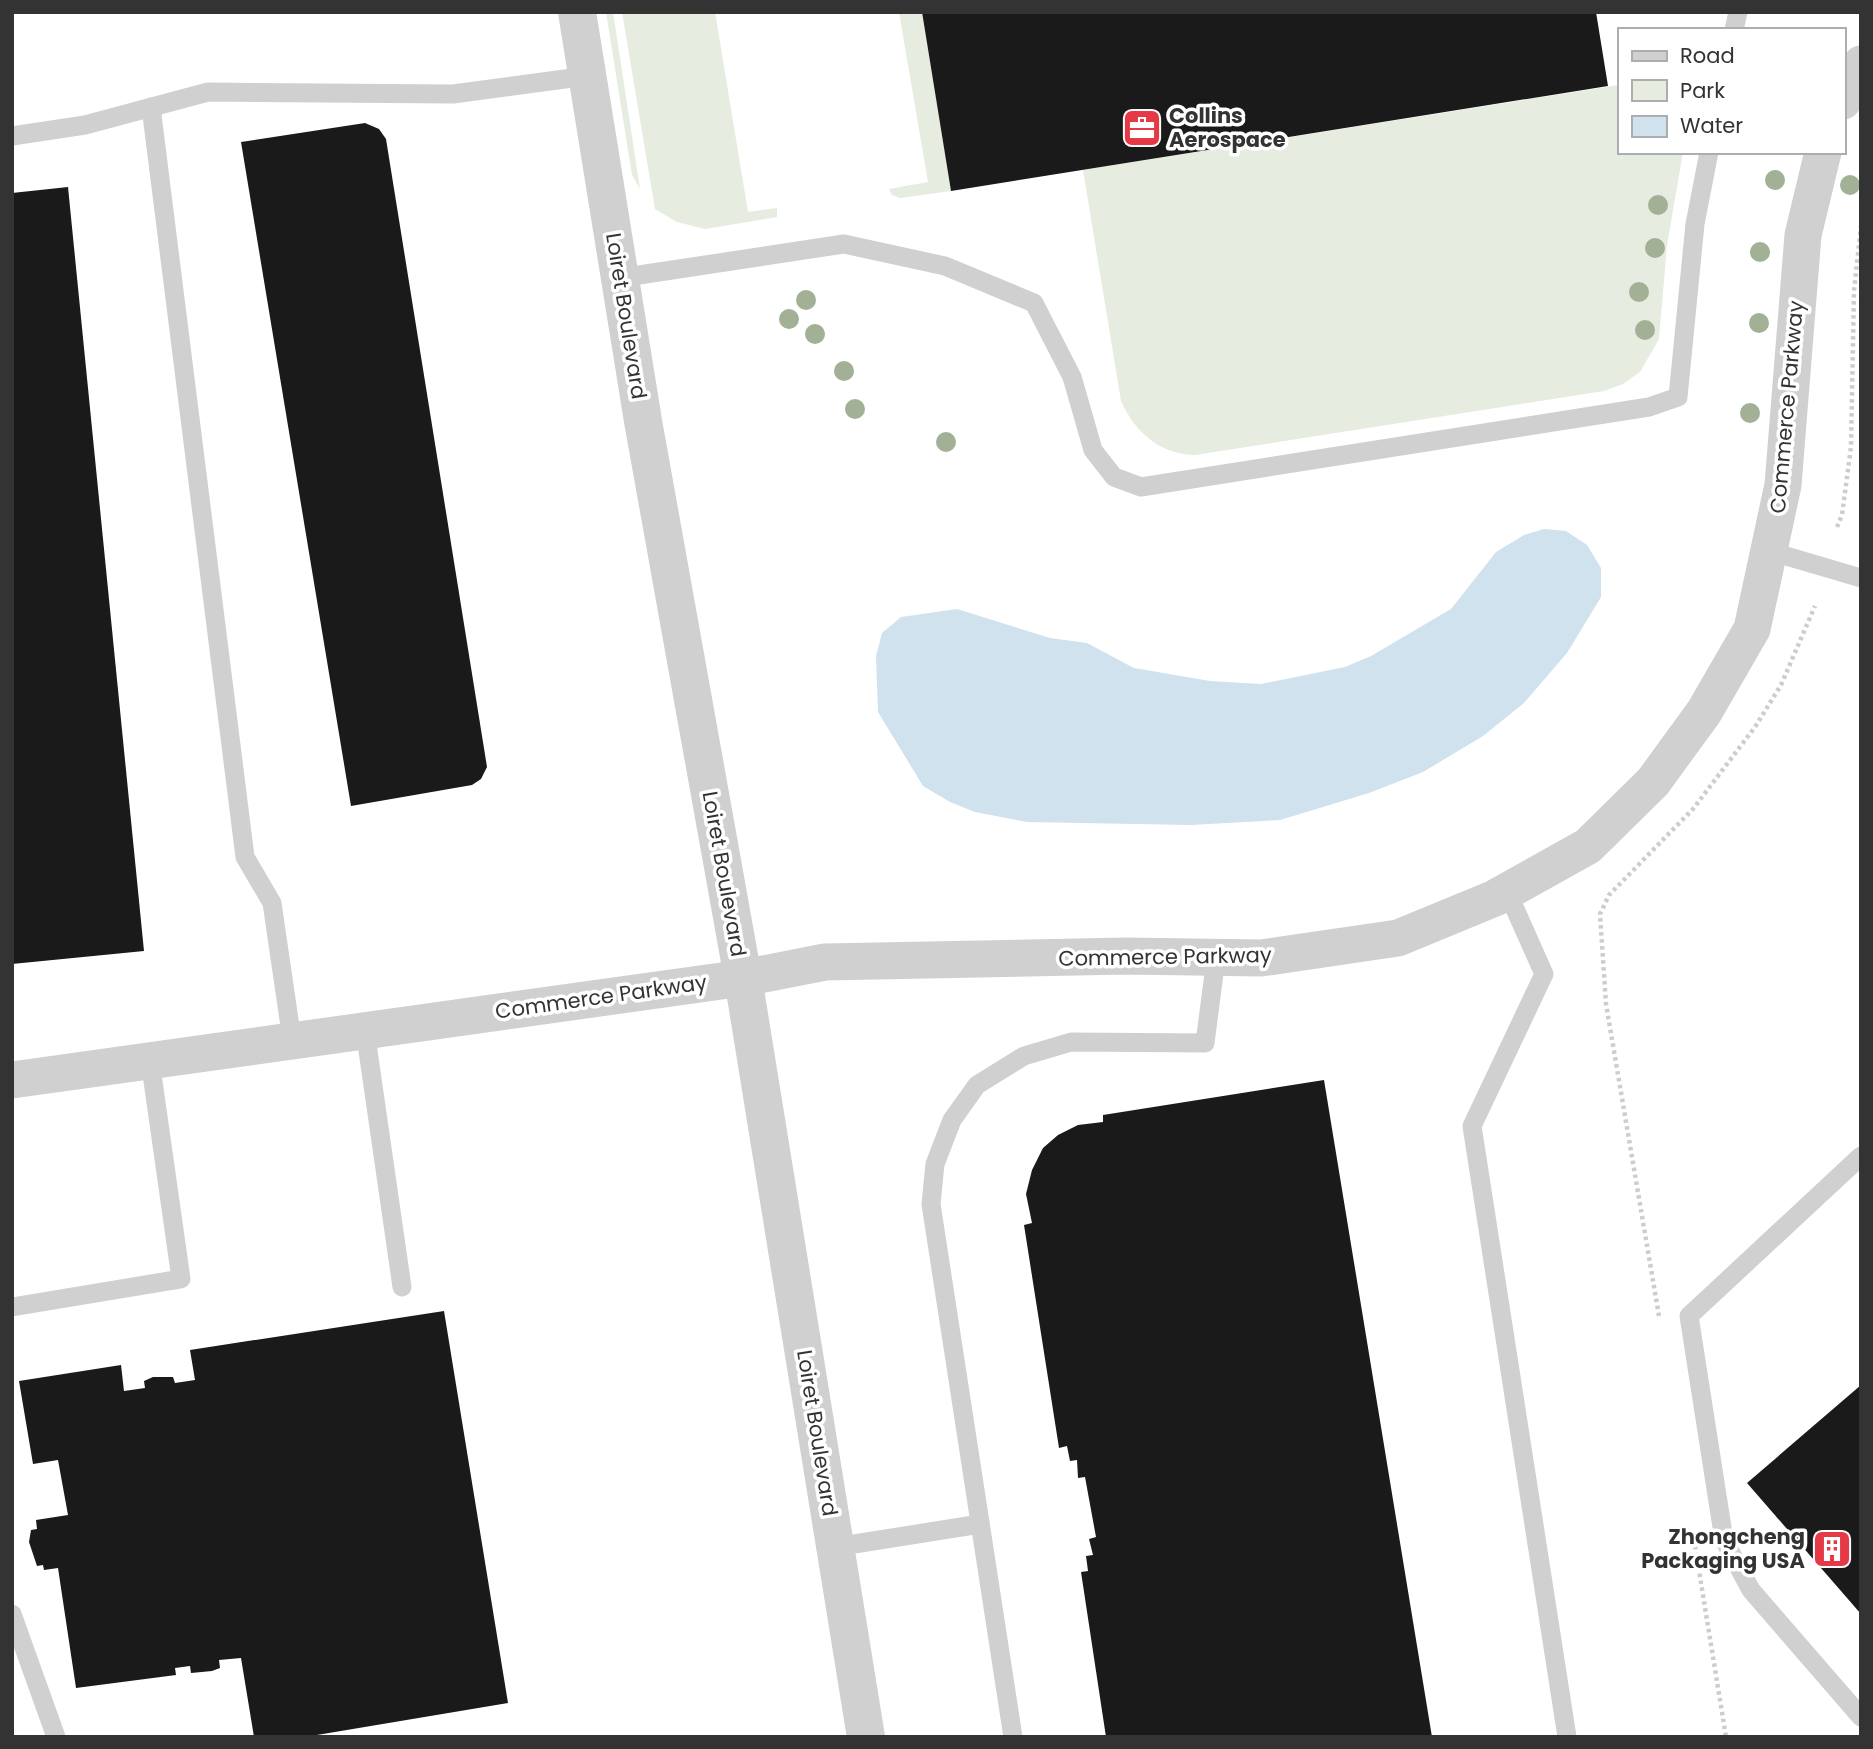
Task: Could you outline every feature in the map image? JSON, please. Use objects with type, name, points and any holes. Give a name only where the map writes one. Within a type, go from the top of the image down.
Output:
[{"type":"street","name":"Loiret Boulevard","points":[[577,12],[619,278],[743,978],[866,1737]]},
{"type":"street","points":[[1845,97],[1861,64]]},
{"type":"street","name":"Commerce Parkway","points":[[12,1080],[743,978],[825,962],[1126,956],[1261,958],[1398,938],[1507,891],[1588,846],[1653,782],[1704,712],[1752,629],[1783,485],[1803,236],[1823,154]]},
{"type":"lane","points":[[12,136],[85,125],[208,92],[453,94],[587,76]]},
{"type":"lane","points":[[151,107],[245,857],[272,903],[292,1040]]},
{"type":"lane","points":[[619,278],[844,244],[944,266],[1034,303],[1072,377],[1093,450],[1114,477],[1141,487],[1649,407],[1678,397],[1695,224],[1709,154]]},
{"type":"lane","points":[[1769,551],[1861,578]]},
{"type":"lane","points":[[1507,891],[1544,974],[1472,1126],[1567,1737]]},
{"type":"lane","points":[[1013,1737],[931,1204],[935,1164],[952,1120],[976,1085],[1024,1056],[1071,1042],[1205,1043],[1216,958]]},
{"type":"lane","points":[[365,1030],[402,1287]]},
{"type":"lane","points":[[12,1307],[181,1279],[150,1060]]},
{"type":"lane","points":[[1861,1156],[1689,1316],[1724,1540],[1751,1590],[1861,1717]]},
{"type":"lane","points":[[835,1547],[980,1524]]},
{"type":"lane","points":[[12,1614],[56,1737]]},
{"type":"path","points":[[1837,527],[1842,515],[1851,447],[1854,292],[1861,226]]},
{"type":"path","points":[[1660,1317],[1606,1004],[1600,914],[1609,895],[1693,810],[1740,749],[1781,685],[1815,606]]},
{"type":"path","points":[[1694,1537],[1726,1737]]},
{"type":"green space","points":[[606,12],[613,12],[640,189],[632,175]]},
{"type":"green space","points":[[622,12],[715,12],[748,212],[777,208],[777,217],[705,229],[677,222],[655,209]]},
{"type":"green space","points":[[899,12],[922,12],[951,191],[900,198],[892,195],[889,189],[928,182]]},
{"type":"green space","points":[[1618,85],[1618,154],[1683,154],[1667,245],[1659,339],[1640,372],[1623,384],[1604,391],[1195,455],[1182,454],[1159,446],[1150,439],[1133,422],[1121,401],[1083,170]]},
{"type":"water","points":[[1544,529],[1566,531],[1587,545],[1601,568],[1601,597],[1567,653],[1524,703],[1483,736],[1423,772],[1369,793],[1280,820],[1191,825],[1027,822],[975,812],[950,802],[923,786],[878,712],[876,656],[882,633],[901,617],[957,609],[1050,638],[1087,643],[1134,668],[1210,681],[1261,684],[1345,667],[1371,656],[1451,609],[1496,552],[1524,535]]},
{"type":"building","name":"Collins Aerospace","points":[[922,12],[1596,12],[1608,86],[951,191]]},
{"type":"building","points":[[365,123],[379,129],[386,139],[487,767],[481,779],[472,785],[351,806],[241,142]]},
{"type":"building","points":[[68,187],[144,951],[12,964],[12,193]]},
{"type":"building","points":[[1324,1080],[1432,1737],[1106,1737],[1081,1572],[1088,1571],[1086,1556],[1093,1555],[1089,1539],[1096,1537],[1085,1477],[1078,1478],[1077,1460],[1070,1461],[1067,1446],[1059,1448],[1024,1225],[1032,1223],[1026,1194],[1032,1170],[1043,1148],[1058,1135],[1078,1125],[1103,1122],[1103,1115]]},
{"type":"building","points":[[444,1311],[508,1703],[305,1737],[254,1737],[241,1658],[219,1660],[220,1668],[212,1671],[191,1673],[190,1666],[175,1668],[176,1675],[76,1688],[58,1568],[44,1570],[43,1565],[37,1566],[29,1542],[31,1530],[37,1529],[36,1520],[68,1515],[58,1460],[33,1464],[19,1381],[121,1365],[124,1391],[145,1388],[144,1381],[153,1377],[173,1377],[175,1383],[195,1380],[190,1350]]},
{"type":"building","name":"Zhongcheng Packaging USA","points":[[1861,1385],[1861,1614],[1747,1483]]},
{"type":"place","name":"Collins Aerospace","points":[[1142,128]]},
{"type":"place","name":"Zhongcheng Packaging USA","points":[[1832,1549]]}]
